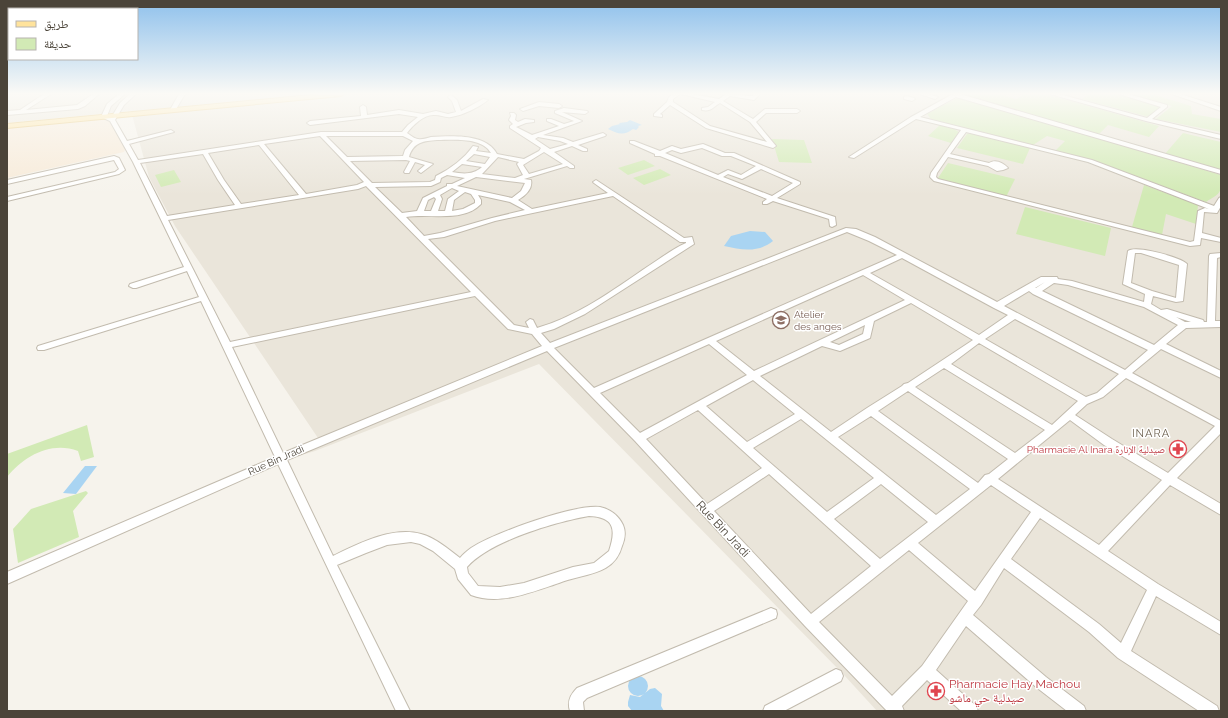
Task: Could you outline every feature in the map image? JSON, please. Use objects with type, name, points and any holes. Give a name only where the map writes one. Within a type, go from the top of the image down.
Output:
[{"type":"street","points":[[116,128],[136,162],[204,298],[330,563],[403,711]]},
{"type":"street","points":[[404,134],[409,128]]},
{"type":"street","points":[[513,128],[532,137],[544,150],[570,166],[516,179]]},
{"type":"street","points":[[532,137],[560,128]]},
{"type":"street","points":[[710,128],[773,146],[757,128]]},
{"type":"street","points":[[852,157],[898,128]]},
{"type":"street","points":[[959,128],[1090,161],[1218,211]]},
{"type":"street","points":[[1070,128],[1221,172]]},
{"type":"street","points":[[1178,128],[1221,138]]},
{"type":"street","points":[[965,129],[933,177],[943,183],[1190,244],[1197,242],[1201,211],[1218,211]]},
{"type":"street","points":[[125,142],[171,132]]},
{"type":"street","points":[[321,134],[368,184],[511,328],[535,332],[549,329],[593,306],[683,246],[690,244],[689,239],[682,240],[596,182]]},
{"type":"street","points":[[136,162],[321,134],[404,134],[417,141],[459,138],[480,141],[489,147],[494,152],[495,156]]},
{"type":"street","points":[[527,176],[520,164],[544,150],[555,150],[603,135]]},
{"type":"street","points":[[532,137],[548,136],[561,139],[585,150]]},
{"type":"street","points":[[407,172],[409,159],[408,150],[417,141]]},
{"type":"street","points":[[164,219],[358,187],[368,184],[432,184],[438,181],[438,177],[447,173],[462,162],[480,141]]},
{"type":"street","points":[[632,142],[657,155],[773,199],[833,218],[832,225]]},
{"type":"street","points":[[261,144],[304,196]]},
{"type":"street","points":[[657,155],[672,148],[681,151],[702,146],[724,154],[732,154],[798,183],[765,203]]},
{"type":"street","points":[[205,152],[240,207]]},
{"type":"street","points":[[470,154],[495,156],[498,154],[524,161]]},
{"type":"street","points":[[470,154],[488,164]]},
{"type":"street","points":[[947,154],[990,164]]},
{"type":"street","points":[[420,213],[425,199],[482,171],[495,156]]},
{"type":"street","points":[[7,182],[114,158],[117,159],[122,170],[117,173],[7,199]]},
{"type":"street","points":[[345,159],[409,159],[430,164],[421,171]]},
{"type":"street","points":[[462,162],[488,164]]},
{"type":"street","points":[[742,177],[761,166]]},
{"type":"street","points":[[718,177],[728,172],[742,177],[769,171]]},
{"type":"street","points":[[447,173],[529,181],[528,186],[521,196],[513,200]]},
{"type":"street","points":[[438,181],[463,191],[513,200],[521,203],[530,211]]},
{"type":"street","points":[[448,214],[451,199],[463,191]]},
{"type":"street","points":[[400,216],[420,213],[448,214],[471,210],[478,204],[478,200],[474,193]]},
{"type":"street","points":[[434,213],[439,199],[436,194]]},
{"type":"street","points":[[423,238],[441,235],[494,219],[613,194]]},
{"type":"street","points":[[1218,211],[1221,200]]},
{"type":"street","name":"Rue Bin Jradi","points":[[7,578],[280,459],[548,347],[842,231],[853,231],[860,233],[903,255]]},
{"type":"street","points":[[1199,235],[1221,240]]},
{"type":"street","points":[[1132,251],[1141,251],[1178,261],[1183,264],[1180,299],[1176,300],[1149,292],[1127,284],[1132,251]]},
{"type":"street","points":[[593,392],[903,255],[1126,373],[1221,426],[1100,552]]},
{"type":"street","points":[[1211,324],[1217,300],[1213,256],[1221,255]]},
{"type":"street","points":[[133,286],[189,268]]},
{"type":"street","points":[[865,273],[1085,401]]},
{"type":"street","points":[[997,306],[1033,290],[1044,279],[1054,279],[1211,324],[1221,329]]},
{"type":"street","points":[[1033,290],[1157,347],[1221,374]]},
{"type":"street","points":[[1147,306],[1149,292]]},
{"type":"street","points":[[227,345],[477,293]]},
{"type":"street","points":[[41,348],[204,298]]},
{"type":"street","points":[[639,438],[754,375],[911,300]]},
{"type":"street","points":[[1147,306],[1184,325],[1221,324]]},
{"type":"street","points":[[830,437],[907,386],[944,364],[1014,315]]},
{"type":"street","points":[[822,342],[840,348],[867,336],[870,320]]},
{"type":"street","name":"Rue Bin Jradi","points":[[530,322],[535,332],[548,347],[639,438],[810,622],[894,708]]},
{"type":"street","points":[[810,622],[1014,458],[1061,424],[1085,401],[1100,395],[1184,325]]},
{"type":"street","points":[[711,341],[936,522]]},
{"type":"street","points":[[944,364],[1052,430]]},
{"type":"street","points":[[907,386],[1014,458]]},
{"type":"street","points":[[699,405],[880,567]]},
{"type":"street","points":[[870,410],[977,488]]},
{"type":"street","points":[[746,447],[802,414]]},
{"type":"street","points":[[1069,415],[1108,442],[1221,510]]},
{"type":"street","points":[[706,511],[769,468]]},
{"type":"street","points":[[826,519],[882,478]]},
{"type":"street","points":[[989,478],[1154,588],[1220,625]]},
{"type":"street","points":[[330,563],[375,544],[406,538],[420,538],[433,544],[461,566],[462,575],[475,591],[488,594],[521,590],[571,572],[597,566],[614,554],[619,530],[615,521],[600,512],[572,514],[491,544],[467,558],[461,566]]},
{"type":"street","points":[[894,708],[927,670],[966,617],[1003,560],[1038,512]]},
{"type":"street","points":[[909,543],[977,601]]},
{"type":"street","points":[[1003,560],[1094,628],[1123,653],[1212,711]]},
{"type":"street","points":[[1123,653],[1154,588]]},
{"type":"street","points":[[577,711],[575,703],[576,698],[582,692],[771,614]]},
{"type":"street","points":[[966,617],[1041,682],[1079,711]]},
{"type":"street","points":[[927,670],[971,711]]},
{"type":"street","points":[[770,711],[836,676]]},
{"type":"shaded area","points":[[7,128],[116,128],[125,150],[124,152],[7,178]]},
{"type":"shaded area","points":[[136,128],[1221,128],[1221,711],[877,711],[844,675],[539,364],[315,451],[288,459],[318,438],[175,226],[149,177]]},
{"type":"green space","points":[[937,128],[949,128],[959,132],[951,143],[928,136]]},
{"type":"green space","points":[[964,128],[1062,128],[1221,175],[1220,192],[1206,202],[1095,161],[1055,151],[1065,141],[1047,136],[1033,145]]},
{"type":"green space","points":[[1073,128],[1105,128],[1098,135]]},
{"type":"green space","points":[[1117,128],[1158,128],[1149,137]]},
{"type":"green space","points":[[1199,128],[1221,128],[1221,132]]},
{"type":"green space","points":[[971,133],[1030,148],[1023,164],[957,148],[967,134]]},
{"type":"green space","points":[[1183,133],[1221,142],[1221,171],[1164,155]]},
{"type":"green space","points":[[772,139],[804,140],[812,163],[779,162]]},
{"type":"green space","points":[[644,160],[655,166],[628,175],[618,168]]},
{"type":"green space","points":[[948,163],[1015,179],[1006,197],[944,181],[938,178]]},
{"type":"green space","points":[[660,169],[671,175],[644,185],[633,178]]},
{"type":"green space","points":[[174,170],[181,182],[161,187],[155,175]]},
{"type":"green space","points":[[1144,185],[1198,205],[1196,224],[1166,214],[1162,235],[1132,227]]},
{"type":"green space","points":[[1025,207],[1111,228],[1105,256],[1016,234]]},
{"type":"green space","points":[[87,425],[94,457],[81,461],[78,451],[68,448],[48,449],[39,452],[21,463],[7,477],[7,454]]},
{"type":"green space","points":[[86,491],[88,493],[73,511],[79,537],[18,563],[13,529],[31,509]]},
{"type":"water","points":[[610,128],[638,128],[627,133],[618,133],[608,129]]},
{"type":"water","points":[[750,231],[765,232],[773,241],[762,247],[750,250],[724,246],[731,236]]},
{"type":"water","points":[[85,466],[97,466],[76,494],[63,493]]},
{"type":"water","points":[[638,676],[645,679],[648,686],[645,693],[638,696],[631,693],[628,686],[631,679]]},
{"type":"water","points":[[655,688],[662,694],[661,706],[664,711],[632,711],[628,706],[630,695],[640,697],[650,689]]},
{"type":"place","name":"Atelier des anges","points":[[781,320]]},
{"type":"place","name":"Pharmacie Al Inara صيدلية الإنارة","points":[[1178,449]]},
{"type":"place","name":"Pharmacie Hay Machou صيدلية حي ماشو","points":[[936,691]]},
{"type":"district","name":"INARA","points":[[1151,433]]}]
